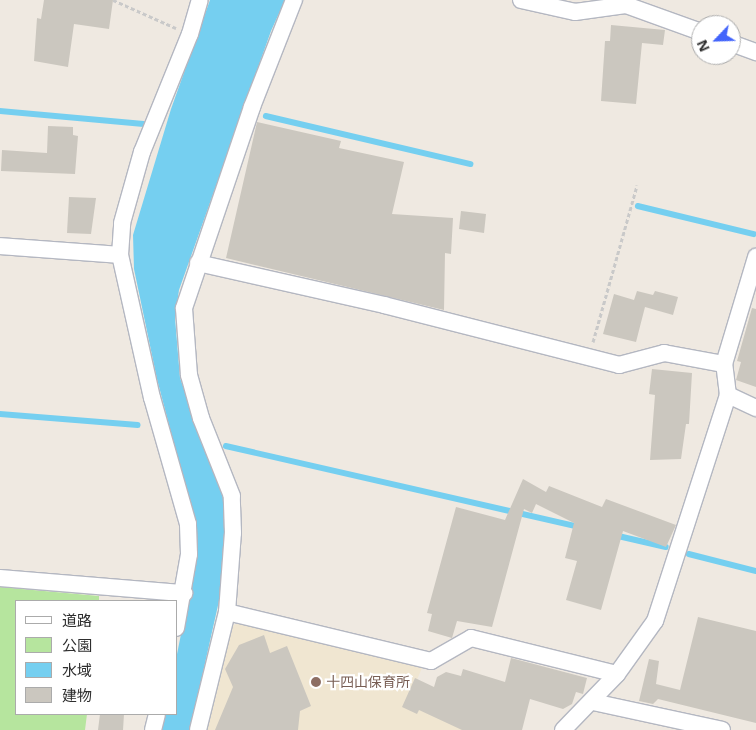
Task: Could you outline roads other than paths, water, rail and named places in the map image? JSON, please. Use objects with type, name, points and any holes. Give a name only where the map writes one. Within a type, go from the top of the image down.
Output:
[{"type":"street","points":[[178,619],[184,593],[189,554],[188,524],[152,398],[120,255],[122,223],[142,152],[190,34],[200,0]]},
{"type":"street","points":[[198,730],[227,612],[233,566],[232,496],[201,418],[189,375],[184,336],[184,308],[252,107],[294,0]]},
{"type":"street","points":[[521,0],[575,12],[626,5],[691,28]]},
{"type":"street","points":[[741,47],[756,52]]},
{"type":"street","points":[[0,246],[120,255]]},
{"type":"street","points":[[563,730],[593,702],[617,674],[655,621],[728,395],[724,364],[756,257]]},
{"type":"street","points":[[198,264],[384,305],[619,365],[664,353],[724,364]]},
{"type":"street","points":[[728,395],[756,408]]},
{"type":"street","points":[[0,578],[184,593]]},
{"type":"street","points":[[227,612],[431,661],[471,638],[617,674]]},
{"type":"street","points":[[593,702],[722,730]]},
{"type":"street","points":[[153,730],[157,715]]},
{"type":"water","points":[[210,0],[285,0],[271,31],[179,290],[175,318],[180,378],[226,506],[223,583],[190,730],[160,730],[164,715],[178,715],[178,649],[196,560],[197,531],[157,379],[134,269],[133,235],[171,109]]},
{"type":"waterway","points":[[0,111],[143,124]]},
{"type":"waterway","points":[[266,116],[470,164]]},
{"type":"waterway","points":[[638,206],[754,234]]},
{"type":"waterway","points":[[0,414],[138,425]]},
{"type":"waterway","points":[[226,446],[581,527]]},
{"type":"waterway","points":[[614,535],[666,547]]},
{"type":"waterway","points":[[689,554],[756,571]]},
{"type":"place","name":"十四山保育所","points":[[316,682]]}]
